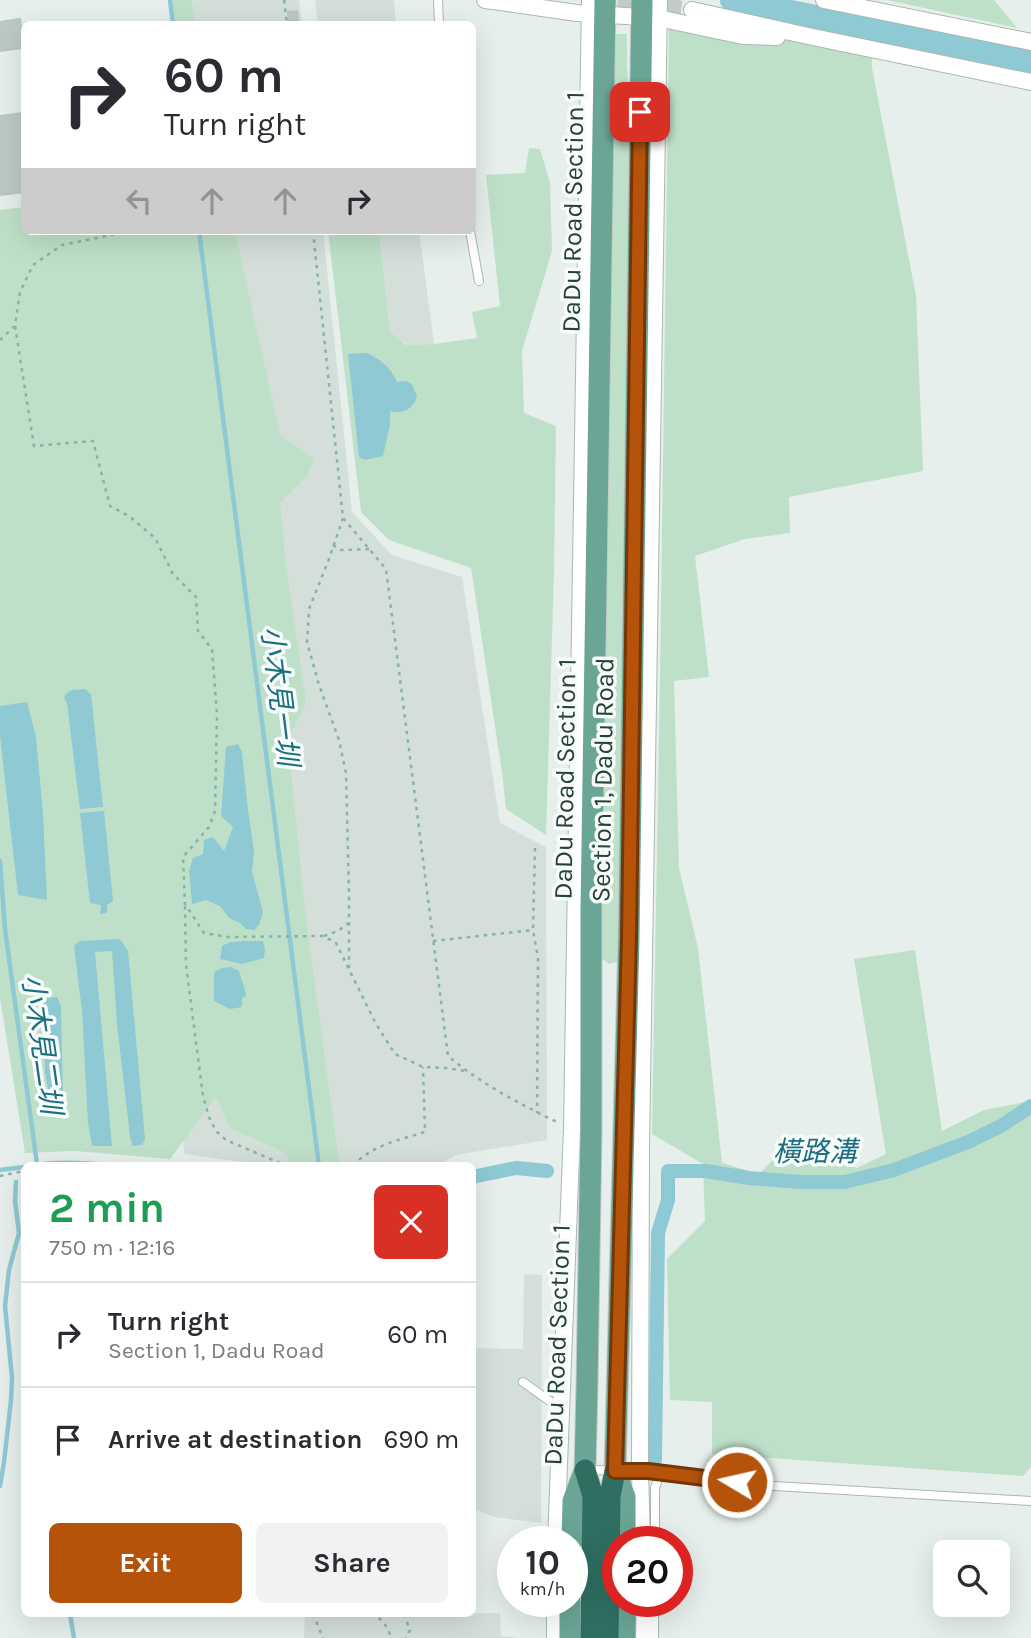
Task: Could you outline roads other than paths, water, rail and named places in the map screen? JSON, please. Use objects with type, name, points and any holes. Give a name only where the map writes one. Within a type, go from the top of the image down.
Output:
[{"type":"highway","points":[[585,1470],[593,1496],[602,1555]]},
{"type":"highway","points":[[609,1526],[610,1496],[615,1471]]},
{"type":"highway","points":[[591,1638],[602,1610]]},
{"type":"highway","points":[[608,1617],[608,1638]]},
{"type":"main road","name":"DaDu Road Section 1","points":[[572,1526],[573,1501],[585,1470],[580,1191],[591,924],[593,8]]},
{"type":"main road","name":"Section 1, Dadu Road","points":[[625,1526],[625,1497],[615,1471],[631,1193],[629,937],[647,12]]},
{"type":"main road","points":[[570,1617],[570,1638]]},
{"type":"main road","points":[[617,1617],[625,1638]]},
{"type":"street","points":[[485,0],[647,12],[743,36],[808,36]]},
{"type":"street","points":[[647,12],[659,0]]},
{"type":"street","points":[[824,0],[1031,42]]},
{"type":"street","name":"DaDu Road Section 1","points":[[581,1148],[572,1129],[593,8]]},
{"type":"street","points":[[692,10],[1031,82]]},
{"type":"street","name":"DaDu Road Section 1","points":[[557,1526],[562,1405],[580,1191]]},
{"type":"street","name":"Section 1, Dadu Road","points":[[631,1193],[651,1472],[644,1526]]},
{"type":"street","points":[[555,1617],[555,1638]]},
{"type":"street","points":[[644,1638],[645,1617]]},
{"type":"lane","points":[[438,0],[439,21]]},
{"type":"lane","points":[[471,235],[478,281]]},
{"type":"lane","points":[[523,1382],[551,1402],[562,1405]]},
{"type":"lane","points":[[585,1470],[697,1476],[757,1486],[1031,1501]]},
{"type":"lane","points":[[651,1472],[655,1488],[655,1526]]},
{"type":"lane","points":[[654,1617],[654,1638]]},
{"type":"water","points":[[367,353],[385,364],[397,382],[406,381],[412,384],[417,397],[406,410],[390,411],[390,425],[383,456],[365,460],[359,457],[348,354]]},
{"type":"water","points":[[85,689],[91,694],[103,807],[80,809],[67,703],[64,698],[72,690]]},
{"type":"water","points":[[27,702],[36,737],[47,900],[18,895],[0,736],[0,706]]},
{"type":"water","points":[[238,744],[242,752],[254,851],[252,872],[263,912],[259,925],[254,930],[246,929],[229,918],[220,906],[206,900],[192,904],[189,871],[193,858],[203,854],[204,840],[213,837],[224,851],[233,827],[221,816],[226,747]]},
{"type":"water","points":[[104,811],[113,901],[107,905],[107,913],[100,914],[101,905],[90,903],[80,813]]},
{"type":"water","points":[[120,939],[128,951],[145,1139],[142,1145],[133,1146],[130,1137],[112,951],[95,952],[112,1146],[92,1146],[88,1123],[82,1011],[74,946],[80,941]]},
{"type":"water","points":[[263,941],[264,958],[242,964],[220,959],[222,946],[230,942]]},
{"type":"water","points":[[231,967],[239,971],[246,996],[242,998],[242,1007],[230,1009],[214,1001],[214,972]]},
{"type":"water","points":[[57,997],[61,1006],[63,1097],[50,1100],[45,1072],[42,999]]},
{"type":"waterway","name":"小木見一圳","points":[[170,0],[173,21]]},
{"type":"waterway","points":[[732,0],[1031,61]]},
{"type":"waterway","name":"小木見一圳","points":[[200,235],[318,1162]]},
{"type":"waterway","name":"小木見二圳","points":[[0,861],[5,929],[37,1162]]},
{"type":"waterway","name":"橫路溝","points":[[655,1460],[658,1233],[668,1200],[668,1171],[706,1171],[799,1182],[845,1182],[894,1170],[968,1142],[1001,1126],[1031,1106]]},
{"type":"waterway","points":[[0,1170],[21,1167]]},
{"type":"waterway","points":[[476,1176],[516,1168],[547,1171]]},
{"type":"waterway","points":[[0,1486],[11,1400],[12,1378],[5,1306],[9,1270],[19,1233],[15,1201],[16,1182]]},
{"type":"waterway","points":[[70,1617],[74,1638]]},
{"type":"tunnel","points":[[618,0],[692,10]]}]
